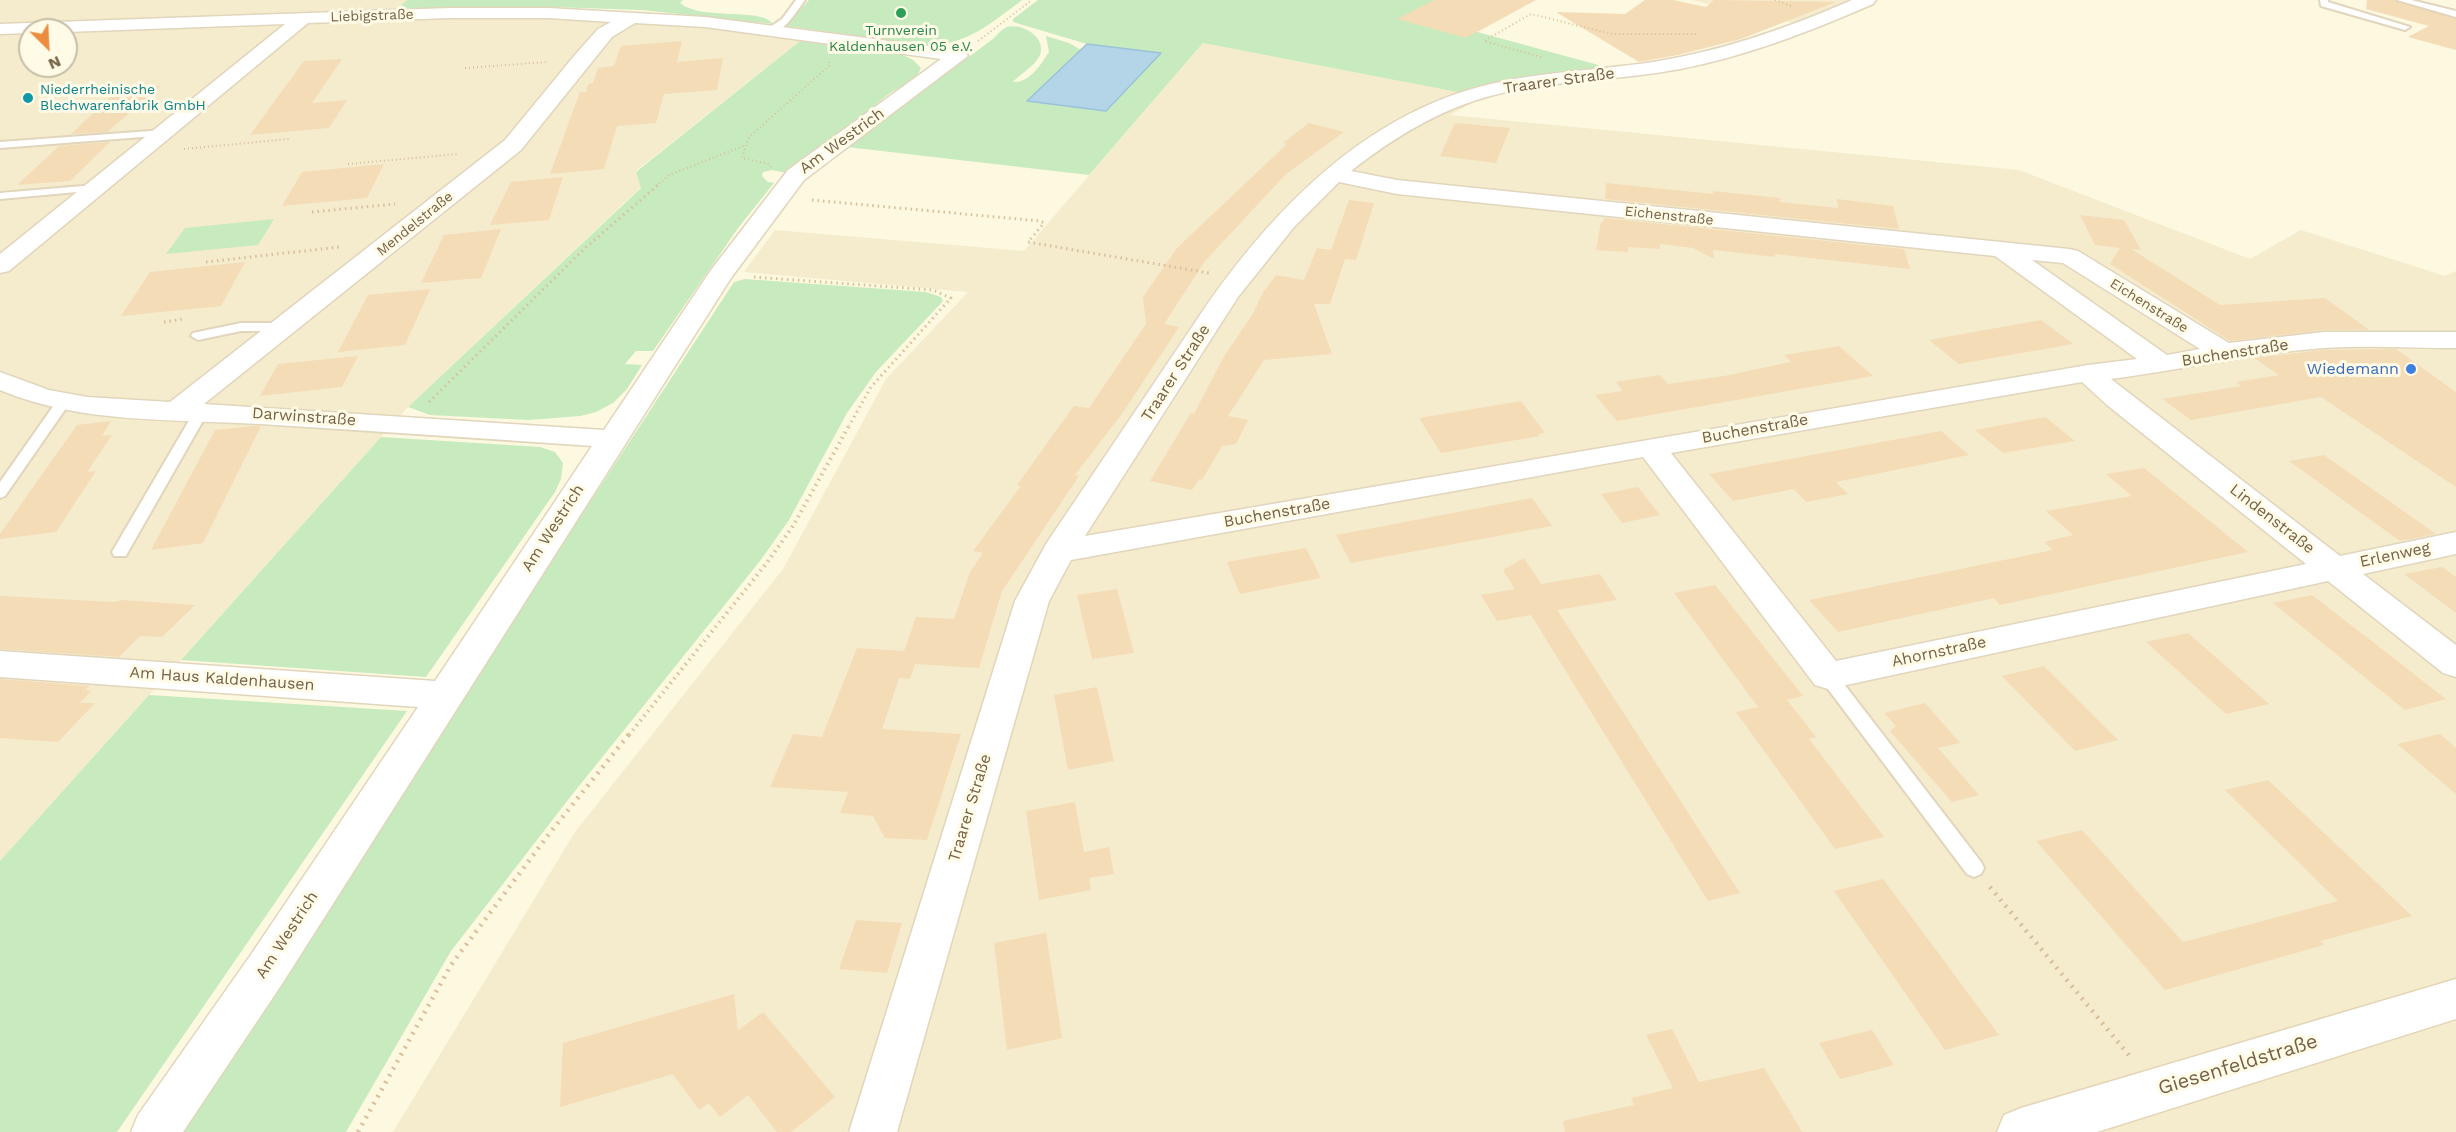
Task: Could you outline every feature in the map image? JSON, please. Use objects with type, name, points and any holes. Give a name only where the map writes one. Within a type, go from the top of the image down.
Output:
[{"type":"street","name":"Traarer Straße","points":[[873,1132],[1032,601],[1058,552],[1239,278],[1286,222],[1364,149],[1424,112],[1466,97],[1549,79],[1652,68],[1721,55],[1867,0]]},
{"type":"street","points":[[165,22],[178,7]]},
{"type":"street","name":"Liebigstraße","points":[[0,29],[450,12],[548,13],[705,22],[958,56]]},
{"type":"street","name":"Mendelstraße","points":[[189,411],[283,327],[507,150],[605,33],[633,17]]},
{"type":"street","points":[[0,266],[8,251],[139,154],[304,18]]},
{"type":"street","name":"Am Westrich","points":[[155,1132],[272,960],[720,275],[796,176],[958,56]]},
{"type":"street","name":"Eichenstraße","points":[[1335,175],[1409,188],[2069,256],[2224,352]]},
{"type":"street","name":"Eichenstraße","points":[[2004,251],[2162,364]]},
{"type":"street","name":"Buchenstraße","points":[[1058,552],[1651,447],[2224,352],[2325,340],[2456,340]]},
{"type":"street","name":"Lindenstraße","points":[[2088,373],[2116,399],[2456,664]]},
{"type":"street","name":"Darwinstraße","points":[[0,380],[41,397],[87,406],[407,424],[611,439]]},
{"type":"street","points":[[1651,447],[1828,676]]},
{"type":"street","name":"Erlenweg","points":[[2334,568],[2456,543]]},
{"type":"street","name":"Ahornstraße","points":[[1828,676],[2334,568]]},
{"type":"street","name":"Am Haus Kaldenhausen","points":[[0,664],[444,695]]},
{"type":"street","name":"Giesenfeldstraße","points":[[2021,1132],[2456,999]]},
{"type":"lane","points":[[770,31],[784,21],[801,0]]},
{"type":"lane","points":[[2324,0],[2324,4],[2339,10],[2405,27]]},
{"type":"lane","points":[[2401,0],[2456,14]]},
{"type":"lane","points":[[0,145],[164,133]]},
{"type":"lane","points":[[0,196],[95,188]]},
{"type":"lane","points":[[198,336],[241,327],[283,327]]},
{"type":"lane","points":[[0,493],[64,401]]},
{"type":"lane","points":[[120,552],[189,411]]},
{"type":"lane","points":[[1828,676],[1974,868]]},
{"type":"path","points":[[958,56],[1032,0]]},
{"type":"path","points":[[1585,75],[1576,67],[1484,41],[1531,14],[1612,34],[1702,34],[1747,47]]},
{"type":"path","points":[[824,38],[830,65],[749,137],[742,158],[769,164],[772,170],[771,175],[786,189],[1040,220],[1044,224],[1028,242],[1239,278]]},
{"type":"path","points":[[465,68],[581,60]]},
{"type":"path","points":[[139,154],[289,139]]},
{"type":"path","points":[[407,424],[584,249],[669,175],[746,145]]},
{"type":"path","points":[[348,164],[507,150]]},
{"type":"path","points":[[312,212],[446,199]]},
{"type":"path","points":[[206,262],[392,242]]},
{"type":"path","points":[[358,1132],[451,965],[549,834],[766,564],[793,526],[871,387],[951,298],[933,290],[720,275]]},
{"type":"path","points":[[1974,868],[2157,1089]]},
{"type":"shaded area","points":[[0,0],[407,0],[388,20],[519,16],[702,27],[800,41],[636,171],[641,187],[408,407],[0,861]]},
{"type":"shaded area","points":[[1692,0],[1858,0],[1798,24]]},
{"type":"shaded area","points":[[1203,43],[1462,93],[1478,100],[1450,115],[2019,170],[2250,259],[2301,230],[2445,276],[2456,271],[2456,1132],[393,1132],[575,832],[783,569],[886,379],[968,292],[744,272],[775,230],[1024,251]]},
{"type":"green space","points":[[407,0],[683,0],[680,3],[690,8],[757,16],[773,24],[642,10],[553,7],[397,9]]},
{"type":"green space","name":"Turnverein Kaldenhausen 05 e.V.","points":[[809,0],[1022,0],[990,24],[967,37],[942,45],[928,46],[786,26]]},
{"type":"green space","points":[[1038,0],[1493,0],[1448,24],[1613,69],[1462,93],[1203,43],[1089,175],[847,147],[1007,27],[1018,27],[1030,32],[1035,35],[1041,45],[1040,56],[1037,60],[1013,82],[1030,76],[1042,62],[1049,52],[1046,36],[1069,43],[1081,50],[1028,101],[1106,111],[1160,53],[1087,44],[1013,22],[1013,19]]},
{"type":"green space","points":[[800,41],[903,55],[913,60],[921,68],[916,78],[890,93],[795,169],[787,173],[772,170],[763,172],[762,176],[768,182],[774,183],[738,228],[653,351],[636,351],[625,364],[642,365],[627,389],[613,403],[596,412],[580,416],[529,420],[430,415],[408,407],[641,188],[636,172]]},
{"type":"green space","points":[[274,219],[258,245],[166,254],[185,228]]},
{"type":"green space","points":[[745,279],[926,292],[941,297],[943,301],[876,372],[847,413],[789,520],[760,561],[571,796],[451,951],[346,1132],[178,1132],[734,282]]},
{"type":"green space","points":[[381,437],[540,447],[555,452],[563,463],[561,479],[555,492],[426,677],[181,660]]},
{"type":"green space","points":[[149,695],[407,711],[117,1132],[0,1132],[0,861]]},
{"type":"water","points":[[1087,44],[1161,53],[1106,111],[1027,101]]},
{"type":"building","points":[[1434,0],[1536,0],[1466,38],[1397,19]]},
{"type":"building","points":[[1645,0],[1673,0],[1706,7],[1714,0],[1836,2],[1741,39],[1639,62],[1556,12],[1625,14]]},
{"type":"building","points":[[2367,0],[2395,0],[2456,19],[2456,50],[2408,37],[2429,26],[2366,9]]},
{"type":"building","points":[[682,41],[677,62],[723,58],[717,90],[664,94],[656,123],[617,126],[604,169],[550,174],[580,92],[586,92],[588,84],[593,83],[598,68],[614,66],[621,46]]},
{"type":"building","points":[[342,59],[312,103],[347,100],[329,128],[250,135],[304,61]]},
{"type":"building","points":[[161,86],[107,132],[71,134],[120,88]]},
{"type":"building","points":[[1309,123],[1344,132],[1286,174],[1205,261],[1164,324],[1179,327],[1124,411],[1075,475],[1079,476],[1002,591],[979,668],[915,664],[910,679],[899,678],[882,729],[961,734],[927,840],[885,838],[873,816],[840,813],[848,792],[770,787],[793,734],[822,737],[857,648],[904,651],[916,617],[954,619],[970,572],[983,553],[973,551],[1021,486],[1017,485],[1074,406],[1089,408],[1146,324],[1143,297],[1177,248],[1287,144],[1283,143]]},
{"type":"building","points":[[1455,123],[1510,128],[1496,163],[1440,156]]},
{"type":"building","points":[[110,142],[70,181],[17,185],[59,146]]},
{"type":"building","points":[[384,164],[367,198],[282,206],[302,172]]},
{"type":"building","points":[[563,177],[549,220],[490,225],[511,182]]},
{"type":"building","points":[[1606,183],[1780,198],[1780,202],[1838,208],[1837,199],[1893,206],[1899,229],[1605,199]]},
{"type":"building","points":[[1349,200],[1374,203],[1356,260],[1345,259],[1330,304],[1314,304],[1332,354],[1264,360],[1228,416],[1248,420],[1236,444],[1222,446],[1202,480],[1199,479],[1192,490],[1150,481],[1191,413],[1194,414],[1223,358],[1254,312],[1262,294],[1276,275],[1304,280],[1317,248],[1331,250]]},
{"type":"building","points":[[2080,215],[2124,220],[2141,250],[2131,249],[2220,305],[2325,298],[2369,330],[2324,330],[2230,341],[2110,264],[2120,248],[2095,245]]},
{"type":"building","points":[[1604,218],[1904,249],[1910,269],[1775,254],[1775,257],[1713,250],[1714,259],[1693,248],[1660,244],[1660,249],[1628,247],[1628,252],[1596,250],[1601,222]]},
{"type":"building","points":[[501,229],[481,278],[421,283],[444,235]]},
{"type":"building","points":[[245,262],[221,306],[121,316],[150,272]]},
{"type":"building","points":[[430,289],[405,345],[338,352],[368,295]]},
{"type":"building","points":[[2041,320],[2073,344],[1959,364],[1929,340]]},
{"type":"building","points":[[1839,346],[1873,376],[1617,421],[1595,395],[1623,391],[1616,382],[1660,375],[1668,384],[1724,376],[1791,362],[1784,355]]},
{"type":"building","points":[[2396,349],[2456,392],[2456,487],[2321,397],[2191,420],[2162,399],[2241,386],[2236,382],[2279,375],[2254,358],[2323,350]]},
{"type":"building","points":[[358,356],[342,387],[260,396],[278,364]]},
{"type":"building","points":[[1521,401],[1545,433],[1538,434],[1540,436],[1441,453],[1419,418]]},
{"type":"building","points":[[2045,417],[2075,441],[2003,453],[1975,430]]},
{"type":"building","points":[[111,421],[102,436],[112,435],[87,472],[96,471],[56,532],[0,539],[0,534],[77,425]]},
{"type":"building","points":[[261,426],[203,543],[151,550],[215,430]]},
{"type":"building","points":[[1941,431],[1969,455],[1836,482],[1848,494],[1806,502],[1794,489],[1733,501],[1709,474]]},
{"type":"building","points":[[2324,455],[2436,534],[2400,541],[2289,461]]},
{"type":"building","points":[[2144,468],[2248,552],[2000,605],[1994,598],[1838,632],[1809,600],[2053,550],[2044,542],[2073,535],[2046,511],[2132,496],[2106,474]]},
{"type":"building","points":[[1638,487],[1660,515],[1622,523],[1601,494]]},
{"type":"building","points":[[1532,498],[1552,526],[1351,563],[1336,535]]},
{"type":"building","points":[[1306,548],[1321,578],[1240,594],[1227,562]]},
{"type":"building","points":[[1524,558],[1541,584],[1600,574],[1617,600],[1557,610],[1740,893],[1708,901],[1531,615],[1497,621],[1481,595],[1515,589],[1503,570]]},
{"type":"building","points":[[2442,567],[2456,577],[2456,613],[2404,574]]},
{"type":"building","points":[[1715,585],[1803,696],[1787,700],[1816,737],[1809,739],[1884,837],[1835,849],[1736,712],[1758,707],[1674,593]]},
{"type":"building","points":[[1117,589],[1134,653],[1092,659],[1077,595]]},
{"type":"building","points":[[2312,595],[2446,699],[2405,710],[2273,603]]},
{"type":"building","points":[[0,596],[195,605],[162,637],[140,636],[119,657],[0,649]]},
{"type":"building","points":[[2188,633],[2269,704],[2226,714],[2146,642]]},
{"type":"building","points":[[2044,666],[2118,740],[2075,751],[2002,676]]},
{"type":"building","points":[[0,679],[90,686],[85,690],[91,691],[80,703],[95,703],[58,742],[0,738]]},
{"type":"building","points":[[1097,687],[1114,761],[1068,770],[1054,695]]},
{"type":"building","points":[[1925,703],[1960,743],[1938,748],[1979,795],[1952,802],[1890,731],[1896,726],[1884,713]]},
{"type":"building","points":[[2440,734],[2456,748],[2456,794],[2397,744]]},
{"type":"building","points":[[2268,780],[2412,916],[2321,941],[2324,945],[2165,990],[2036,841],[2082,830],[2183,942],[2338,901],[2225,790]]},
{"type":"building","points":[[1075,802],[1084,852],[1109,847],[1114,874],[1089,878],[1091,890],[1039,900],[1026,811]]},
{"type":"building","points":[[1883,879],[1999,1035],[1945,1050],[1834,891]]},
{"type":"building","points":[[856,920],[902,923],[887,973],[839,969]]},
{"type":"building","points":[[1046,933],[1062,1038],[1007,1050],[994,943]]},
{"type":"building","points":[[734,994],[738,1030],[763,1012],[835,1097],[791,1132],[777,1132],[748,1095],[720,1117],[709,1103],[699,1110],[673,1074],[560,1107],[563,1043]]},
{"type":"building","points":[[1672,1029],[1699,1082],[1764,1068],[1802,1132],[1565,1132],[1563,1121],[1634,1105],[1631,1098],[1673,1088],[1646,1035]]},
{"type":"building","points":[[1872,1030],[1894,1065],[1840,1079],[1819,1043]]},
{"type":"place","name":"Turnverein Kaldenhausen 05 e.V.","points":[[901,13]]},
{"type":"place","name":"Niederrheinische Blechwarenfabrik GmbH","points":[[28,98]]},
{"type":"place","name":"Wiedemann","points":[[2411,369]]}]
